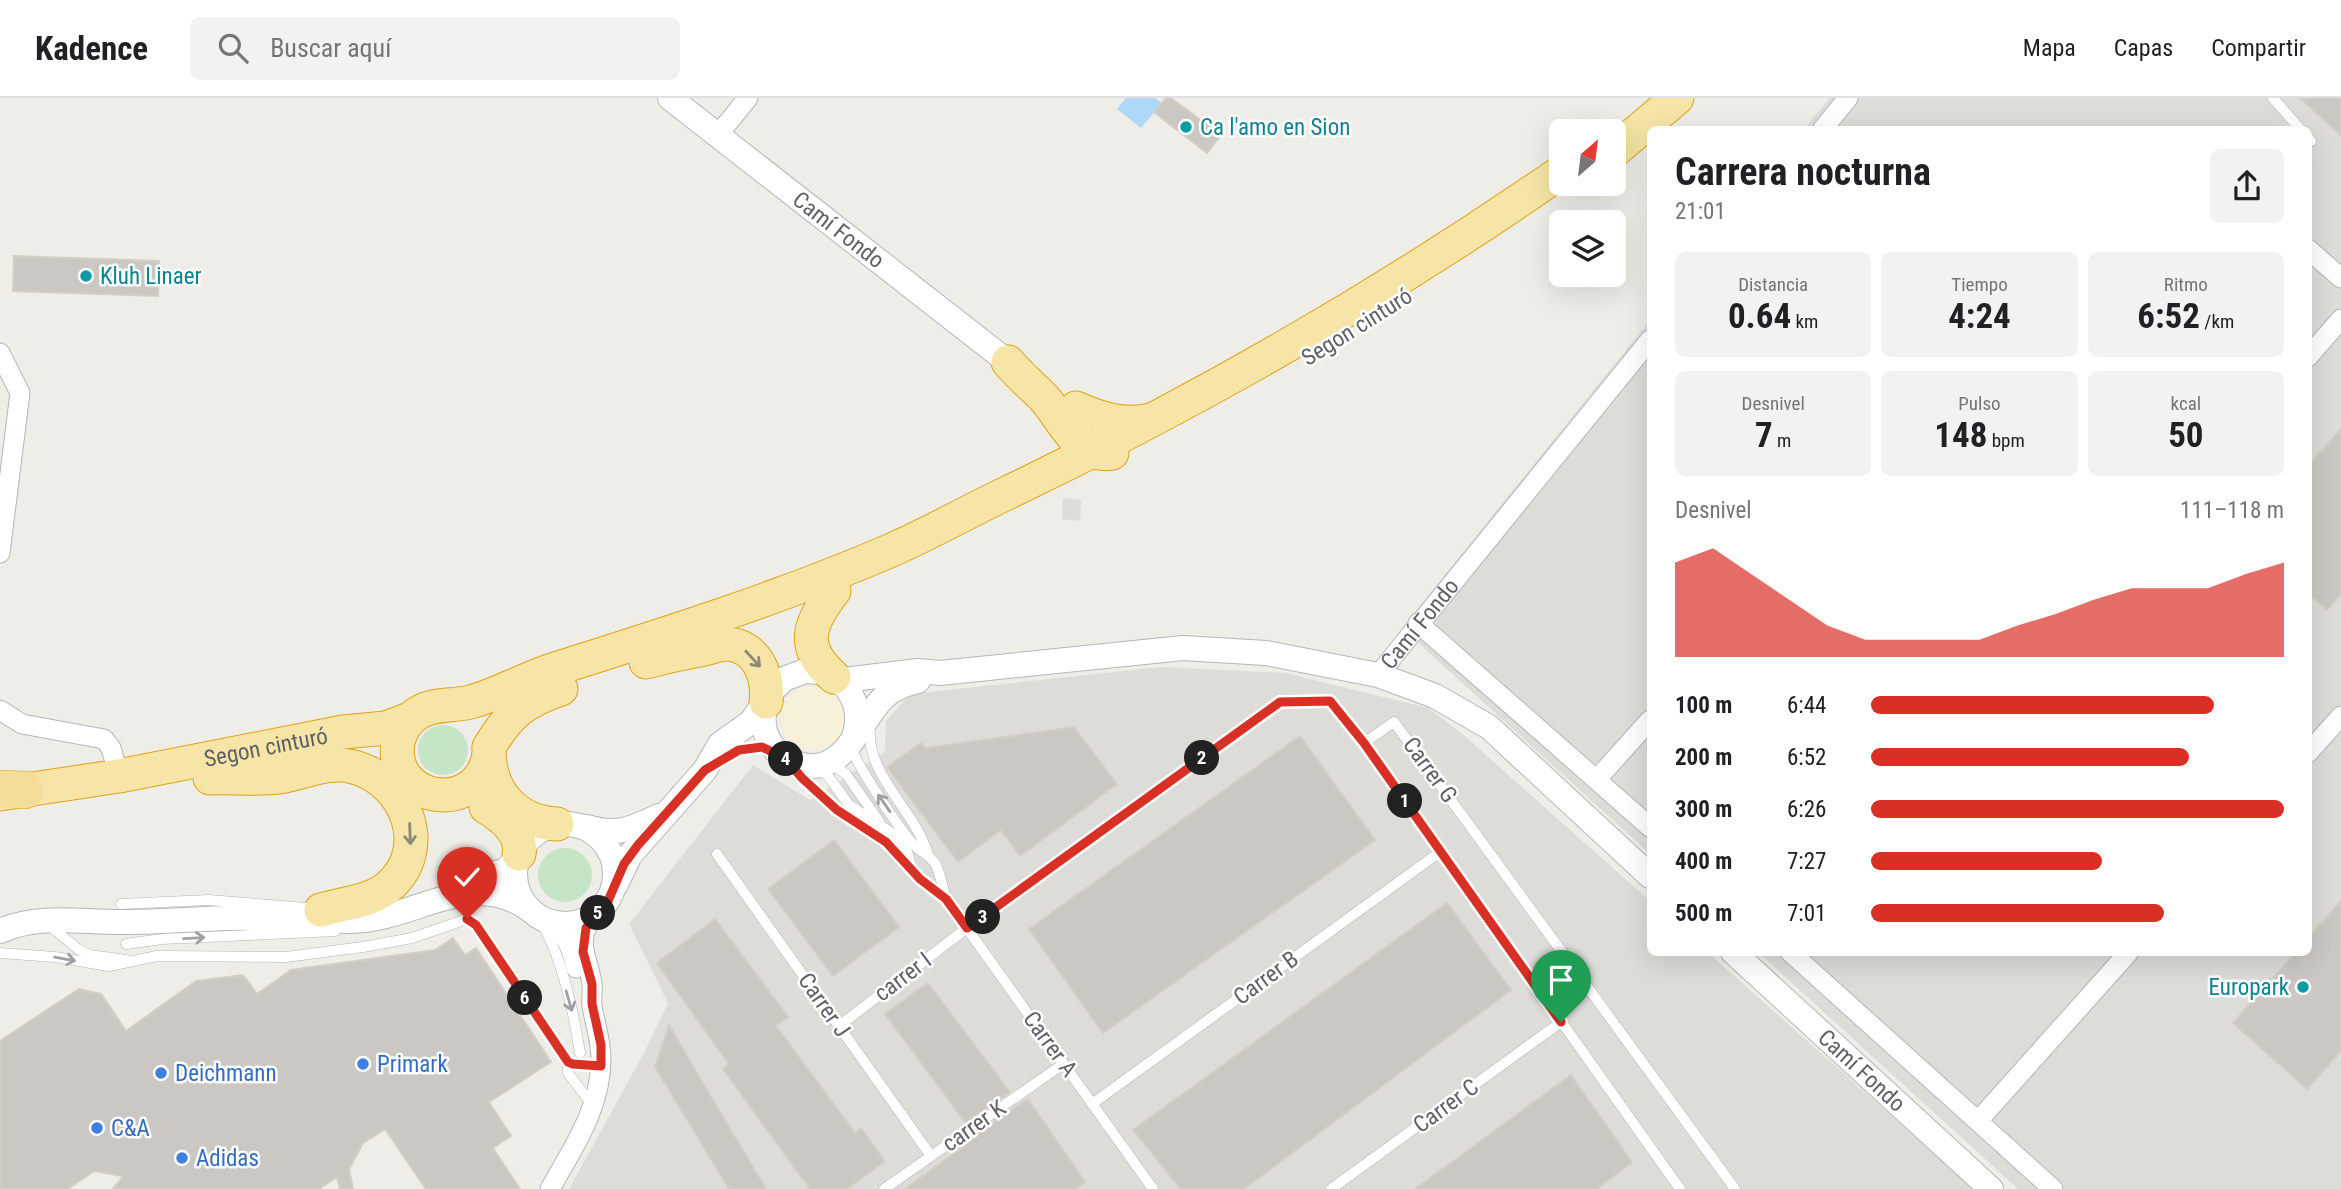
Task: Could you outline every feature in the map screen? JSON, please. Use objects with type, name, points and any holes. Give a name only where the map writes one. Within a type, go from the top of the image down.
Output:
[{"type":"highway","points":[[1626,128],[1670,98]]},
{"type":"highway","points":[[1626,141],[1677,98]]},
{"type":"highway","name":"Segon cinturó","points":[[1081,458],[1163,416],[1389,286],[1549,180]]},
{"type":"highway","name":"Segon cinturó","points":[[928,542],[1134,454],[1241,397],[1399,302],[1553,196]]},
{"type":"highway","points":[[667,656],[699,640],[834,591],[1081,458],[1114,452],[1225,394],[1341,327],[1399,302]]},
{"type":"highway","points":[[1008,362],[1029,372],[1064,408],[1091,425],[1094,434],[1081,458]]},
{"type":"highway","points":[[1064,408],[1123,422],[1141,422],[1163,416]]},
{"type":"highway","points":[[403,772],[398,759],[398,744],[402,731],[410,719],[428,707],[473,701],[547,672],[728,614],[885,553],[928,542],[968,502],[1042,463],[1054,442],[1056,423],[1064,408]]},
{"type":"highway","points":[[834,591],[816,616],[811,643],[819,663],[834,677]]},
{"type":"highway","points":[[447,796],[462,792],[475,783],[484,770],[489,751],[504,723],[523,705],[549,693],[667,656],[725,644],[743,649],[755,657],[763,670],[767,687],[766,702]]},
{"type":"highway","points":[[449,705],[464,710],[476,719],[485,732],[495,784],[506,802],[533,819],[569,825]]},
{"type":"highway","name":"Segon cinturó","points":[[6,796],[334,734],[386,728],[410,719]]},
{"type":"highway","points":[[6,796],[87,798],[210,778],[310,755],[344,750],[362,752],[391,762],[412,784],[425,792],[479,804],[502,818],[519,840],[518,855]]},
{"type":"highway","points":[[210,778],[279,777],[340,764],[373,775],[397,796],[410,822],[412,840],[408,858],[399,876],[386,889],[369,898],[321,910]]},
{"type":"street","name":"Camí Fondo","points":[[670,98],[1008,362]]},
{"type":"street","points":[[718,136],[748,98]]},
{"type":"street","points":[[1825,126],[1848,98]]},
{"type":"street","points":[[2312,253],[2341,278]]},
{"type":"street","points":[[2312,353],[2341,320]]},
{"type":"street","name":"Camí Fondo","points":[[1647,344],[1378,675],[1435,695],[1489,727],[1647,873]]},
{"type":"street","points":[[0,353],[20,393],[0,553]]},
{"type":"street","points":[[1418,623],[1647,824]]},
{"type":"street","points":[[550,1189],[593,1107],[599,1089],[601,1045],[592,1004],[592,984],[583,952],[586,928],[608,901],[630,855],[705,770],[720,744],[751,722],[778,684],[798,673],[820,672],[844,680],[1183,648],[1266,653],[1378,675]]},
{"type":"street","points":[[705,770],[745,748],[762,747],[795,763],[816,765],[841,754],[874,709],[896,688],[940,673]]},
{"type":"street","points":[[834,677],[846,688],[855,702],[857,726],[852,741]]},
{"type":"street","points":[[766,702],[763,716],[765,732],[771,745],[783,756]]},
{"type":"street","points":[[0,710],[22,724],[104,739],[111,748],[119,776]]},
{"type":"street","points":[[2312,748],[2341,716]]},
{"type":"street","points":[[1597,779],[1647,723]]},
{"type":"street","points":[[276,919],[321,910],[350,911],[403,902],[457,881],[505,871],[534,834],[569,825],[620,832],[666,813]]},
{"type":"street","points":[[569,825],[597,834],[608,847],[616,869],[615,886]]},
{"type":"street","points":[[518,855],[515,879],[519,895],[538,915],[559,924],[574,923],[597,913]]},
{"type":"street","points":[[0,931],[21,922],[42,919],[130,922],[322,918],[352,921],[388,916],[425,906],[442,898],[495,893],[505,896],[561,930],[568,940],[581,988],[592,1004]]},
{"type":"street","points":[[0,951],[42,919]]},
{"type":"street","name":"Camí Fondo","points":[[1737,956],[1991,1189]]},
{"type":"street","points":[[1794,956],[2053,1189]]},
{"type":"street","points":[[1978,1121],[2125,956]]},
{"type":"lane","points":[[2273,98],[2298,126]]},
{"type":"lane","name":"carrer I","points":[[839,1026],[967,928],[1280,702],[1330,701],[1364,743]]},
{"type":"lane","points":[[874,709],[869,732],[872,753],[887,785],[923,838],[937,867],[946,899]]},
{"type":"lane","name":"Carrer G","points":[[1679,1189],[1364,743],[1394,722],[1735,1189]]},
{"type":"lane","points":[[852,741],[851,751],[865,775],[914,845],[929,855]]},
{"type":"lane","points":[[783,756],[802,778],[837,810],[880,836],[920,879],[946,899]]},
{"type":"lane","points":[[816,765],[829,764],[843,770],[874,815],[907,851],[911,867]]},
{"type":"lane","points":[[816,765],[825,772],[849,805],[889,830]]},
{"type":"lane","name":"Carrer B","points":[[1092,1104],[1440,852]]},
{"type":"lane","name":"Carrer J","points":[[717,854],[931,1156]]},
{"type":"lane","points":[[126,944],[162,939],[359,929],[428,914],[467,894]]},
{"type":"lane","name":"Carrer A","points":[[946,899],[1153,1189]]},
{"type":"lane","points":[[121,904],[209,900],[321,910]]},
{"type":"lane","points":[[538,915],[554,950],[576,1025],[580,1053]]},
{"type":"lane","points":[[42,919],[89,955],[130,960]]},
{"type":"lane","points":[[0,951],[109,966],[130,960],[180,956],[286,957],[412,938],[467,919],[476,925],[568,1062],[568,1073],[593,1107]]},
{"type":"lane","name":"Carrer C","points":[[1331,1189],[1561,1022]]},
{"type":"lane","points":[[568,1062],[601,1066]]},
{"type":"lane","name":"carrer K","points":[[884,1189],[1063,1063]]},
{"type":"shaded area","points":[[1830,98],[2341,98],[2341,1189],[2018,1189],[1762,956],[2312,956],[2312,126],[1807,126]]},
{"type":"shaded area","points":[[1647,324],[1647,851],[1402,628]]},
{"type":"shaded area","points":[[1063,498],[1081,500],[1080,521],[1062,519]]},
{"type":"shaded area","points":[[1161,667],[1285,673],[1428,708],[1460,732],[1647,898],[1647,956],[1712,956],[1974,1189],[569,1189],[645,1051],[668,1003],[629,924],[753,765],[810,800],[885,752],[886,721],[910,694]]},
{"type":"green space","points":[[443,725],[461,732],[468,750],[461,768],[443,775],[425,768],[418,750],[425,732]]},
{"type":"green space","points":[[570,848],[580,852],[588,860],[592,875],[588,890],[580,898],[560,902],[550,898],[542,890],[538,870],[542,860],[550,852]]},
{"type":"sand","points":[[813,686],[831,692],[839,700],[845,718],[839,736],[831,744],[813,750],[795,744],[787,736],[781,718],[787,700],[795,692]]},
{"type":"water","points":[[1126,98],[1155,98],[1162,103],[1141,128],[1117,109]]},
{"type":"building","name":"Ca l'amo en Sion","points":[[1166,98],[1171,98],[1221,135],[1207,153],[1154,112]]},
{"type":"building","points":[[2300,98],[2341,98],[2341,136]]},
{"type":"building","name":"Kluh Linaer","points":[[14,256],[159,261],[158,296],[13,291]]},
{"type":"building","points":[[2341,429],[2341,594],[2327,610],[2312,597],[2312,462]]},
{"type":"building","points":[[1074,727],[1117,784],[1020,856],[1001,830],[958,862],[887,767],[921,743],[925,748]]},
{"type":"building","points":[[1300,736],[1375,840],[1103,1033],[1029,929]]},
{"type":"building","points":[[834,840],[899,927],[833,976],[768,889]]},
{"type":"building","name":"Europark","points":[[2341,901],[2341,1051],[2307,1089],[2233,1023],[2292,956],[2312,956],[2312,934]]},
{"type":"building","points":[[1447,903],[1511,990],[1244,1189],[1181,1189],[1133,1130]]},
{"type":"building","points":[[715,919],[788,1017],[776,1026],[855,1133],[861,1128],[885,1161],[847,1189],[810,1189],[723,1069],[729,1064],[657,963]]},
{"type":"building","points":[[453,938],[465,955],[476,948],[551,1062],[489,1102],[511,1136],[493,1148],[520,1189],[426,1189],[385,1129],[363,1143],[349,1169],[353,1189],[340,1189],[337,1177],[319,1189],[113,1189],[123,1176],[94,1171],[68,1189],[0,1189],[0,1041],[79,989],[101,994],[126,1031],[196,981],[243,975],[257,994],[291,970],[435,950]]},
{"type":"building","points":[[928,983],[1010,1092],[966,1123],[885,1014]]},
{"type":"building","points":[[669,1025],[766,1189],[729,1189],[655,1067]]},
{"type":"building","points":[[1571,1075],[1632,1162],[1597,1189],[1415,1189]]},
{"type":"building","points":[[1028,1099],[1085,1182],[1076,1189],[905,1189],[976,1137],[974,1135]]},
{"type":"place","name":"Ca l'amo en Sion","points":[[1186,127]]},
{"type":"place","name":"Kluh Linaer","points":[[86,276]]},
{"type":"place","name":"Europark","points":[[2303,987]]},
{"type":"place","name":"Primark","points":[[363,1064]]},
{"type":"place","name":"Deichmann","points":[[161,1073]]},
{"type":"place","name":"C&A","points":[[97,1128]]},
{"type":"place","name":"Adidas","points":[[182,1158]]},
{"type":"route","points":[[467,919],[476,925],[568,1062],[601,1066],[601,1045],[592,1004],[592,984],[583,952],[586,928],[608,901],[630,855],[705,770],[734,752],[758,747],[782,755],[802,778],[837,810],[880,836],[920,879],[946,899],[967,928],[1280,702],[1330,701],[1364,743],[1561,1022]]}]
